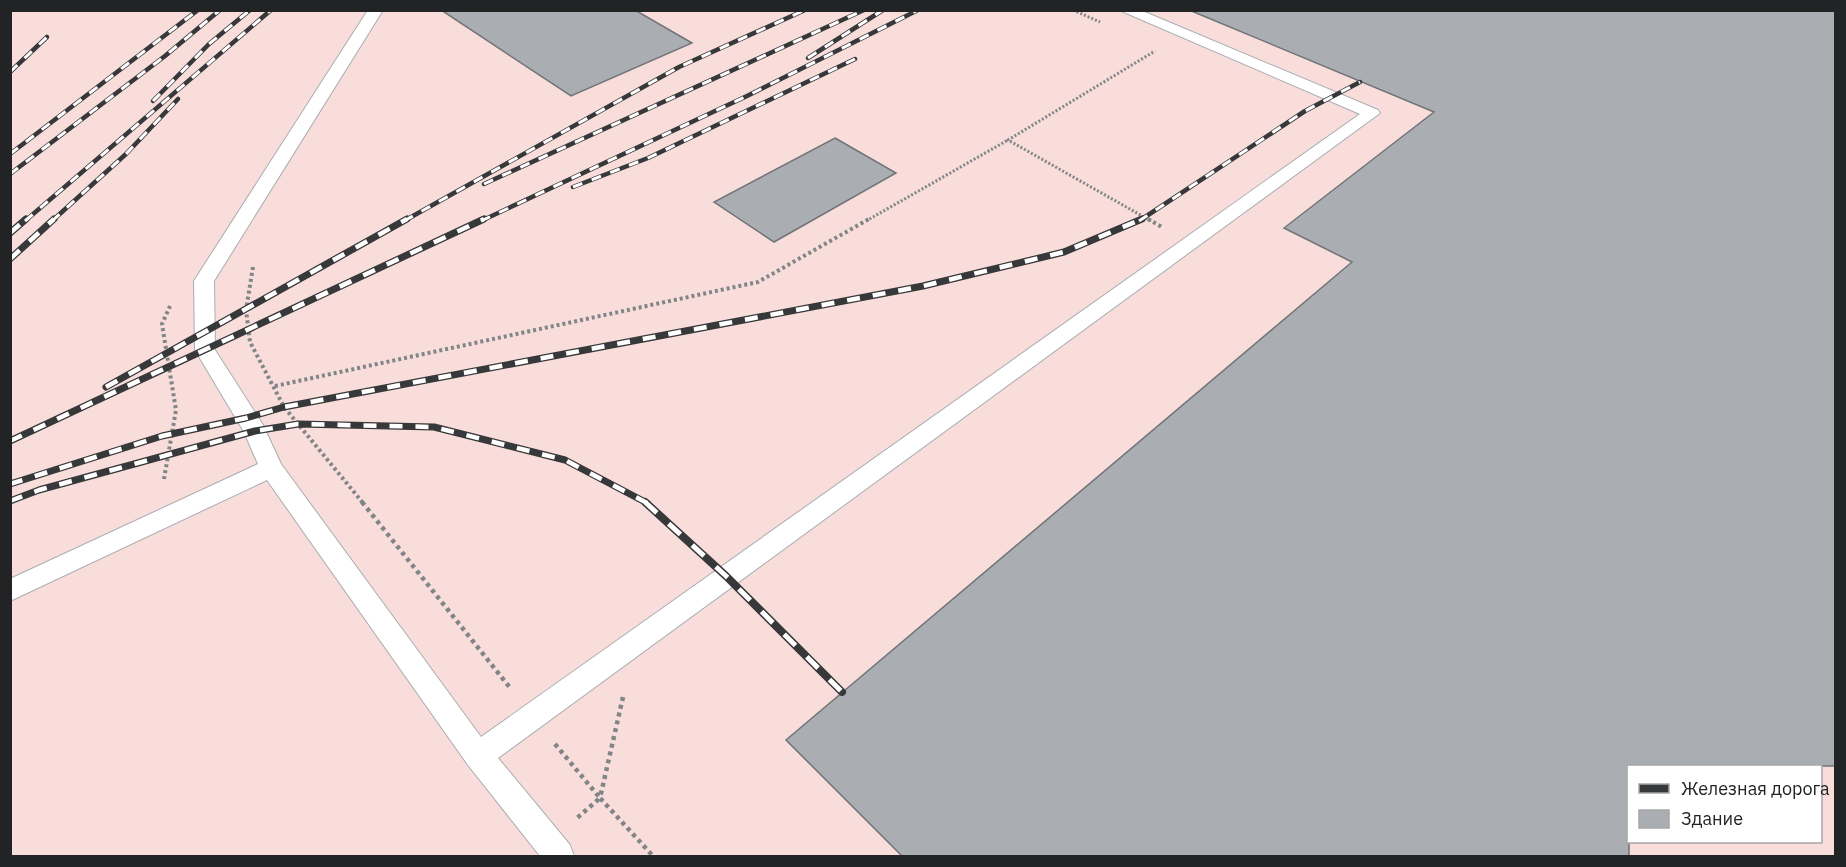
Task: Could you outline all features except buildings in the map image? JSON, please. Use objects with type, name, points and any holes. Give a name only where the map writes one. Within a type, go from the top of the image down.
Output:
[{"type":"lane","points":[[376,10],[204,281],[205,350],[255,431],[272,468],[478,756],[554,850]]},
{"type":"lane","points":[[478,756],[1372,113],[1126,10]]},
{"type":"lane","points":[[10,591],[272,468]]},
{"type":"path","points":[[275,386],[758,282],[1008,140],[1160,48]]},
{"type":"path","points":[[1008,140],[1165,228]]},
{"type":"path","points":[[254,260],[246,310],[247,331],[250,342],[284,406],[437,594],[532,716],[600,798],[653,856]]},
{"type":"path","points":[[554,850],[600,798]]},
{"type":"shaded area","points":[[10,11],[1835,11],[1835,856],[11,856]]},
{"type":"railway","points":[[10,154],[198,10]]},
{"type":"railway","points":[[10,174],[165,56],[220,10]]},
{"type":"railway","points":[[153,101],[209,44],[250,10]]},
{"type":"railway","points":[[25,221],[271,10]]},
{"type":"railway","points":[[404,221],[679,67],[805,10]]},
{"type":"railway","points":[[484,184],[864,10]]},
{"type":"railway","points":[[808,58],[883,10]]},
{"type":"railway","points":[[481,221],[747,96],[918,10]]},
{"type":"railway","points":[[10,72],[47,37]]},
{"type":"railway","points":[[573,187],[648,158],[855,59]]},
{"type":"railway","points":[[1139,221],[1305,111],[1360,82]]},
{"type":"railway","points":[[52,221],[126,154],[178,99]]},
{"type":"railway","points":[[10,233],[26,219]]},
{"type":"railway","points":[[10,259],[54,219]]},
{"type":"railway","points":[[106,387],[407,219]]},
{"type":"railway","points":[[10,441],[484,219]]},
{"type":"railway","points":[[10,484],[162,436],[246,418],[284,407],[923,286],[1064,252],[1142,219]]},
{"type":"railway","points":[[10,501],[39,490],[255,431],[298,424],[434,427],[565,460],[647,503]]},
{"type":"railway","points":[[645,502],[726,576],[842,692]]}]
